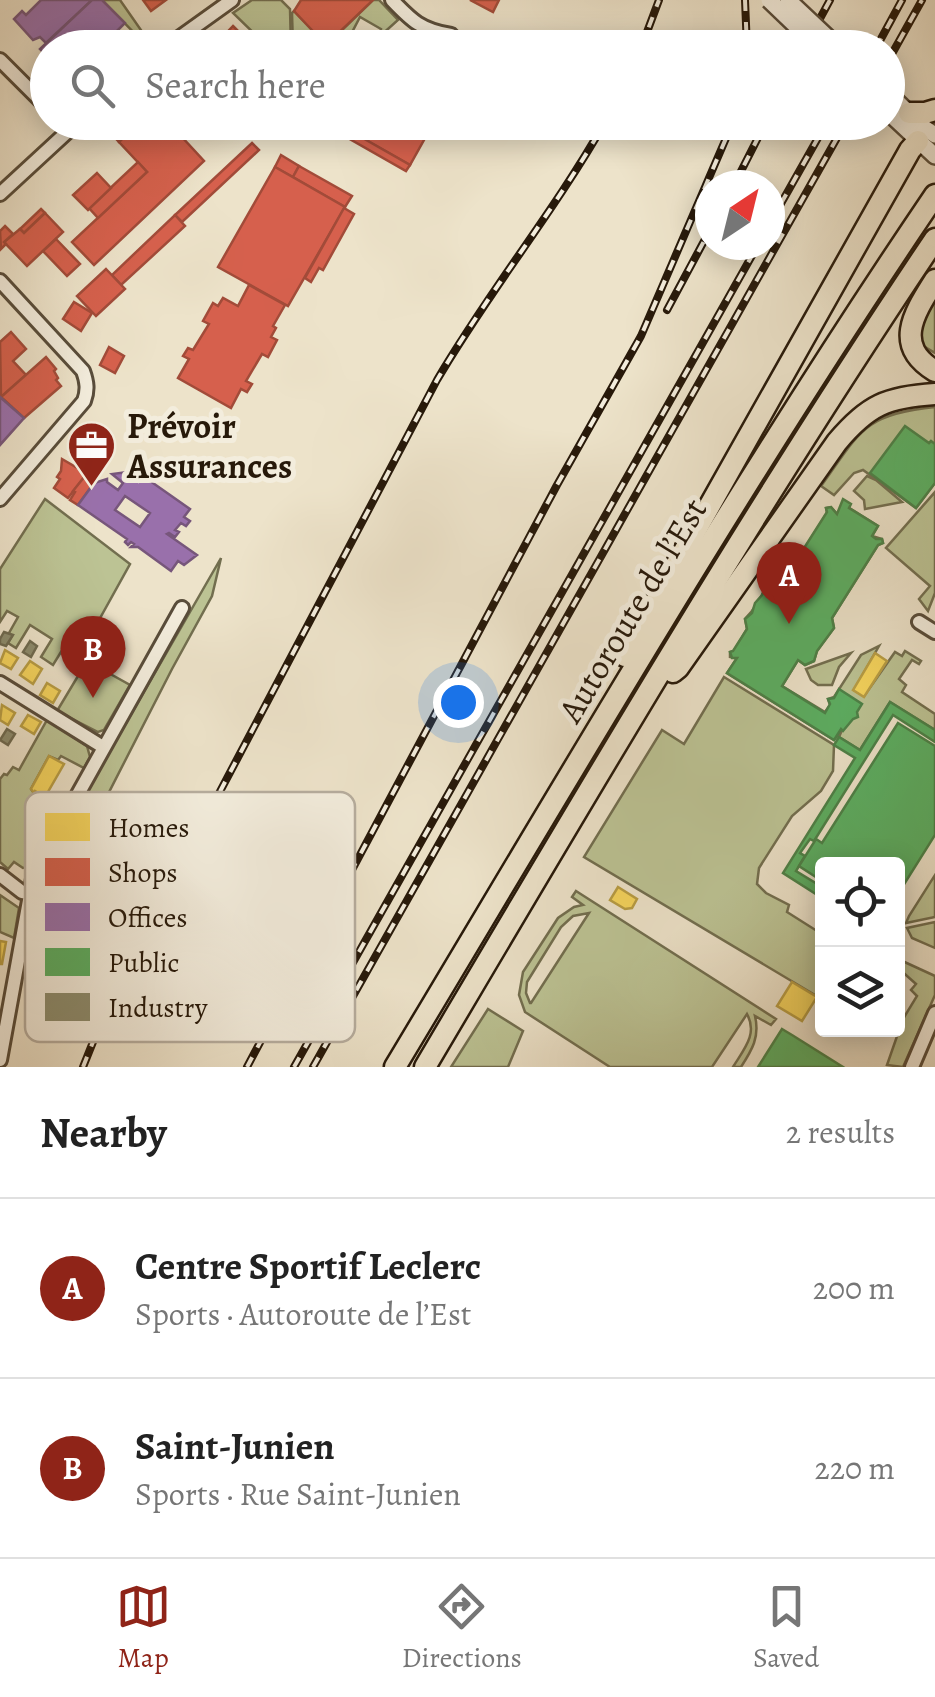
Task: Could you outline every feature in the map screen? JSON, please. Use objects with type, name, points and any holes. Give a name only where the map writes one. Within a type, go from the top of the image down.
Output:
[{"type":"highway","points":[[601,723],[602,696],[921,135],[925,113],[935,110]]},
{"type":"highway","name":"Autoroute de l’Est","points":[[395,1067],[777,436],[935,195]]},
{"type":"highway","name":"Autoroute de l’Est","points":[[425,1067],[789,464],[935,240]]},
{"type":"highway","points":[[935,280],[916,310],[910,330],[921,361],[935,371]]},
{"type":"highway","points":[[652,688],[678,668],[837,442],[864,413],[892,398],[935,398]]},
{"type":"street","points":[[190,30],[232,0]]},
{"type":"street","points":[[392,0],[429,30]]},
{"type":"street","points":[[768,0],[800,30]]},
{"type":"street","points":[[788,0],[820,30]]},
{"type":"street","points":[[0,60],[30,90]]},
{"type":"street","points":[[905,115],[921,135]]},
{"type":"street","points":[[0,194],[55,140]]},
{"type":"street","points":[[0,281],[82,371],[87,392],[84,401],[0,500]]},
{"type":"street","points":[[78,792],[182,608]]},
{"type":"street","points":[[919,622],[935,632]]},
{"type":"street","points":[[0,683],[103,747]]},
{"type":"street","points":[[0,877],[25,893]]},
{"type":"street","points":[[0,1060],[25,917]]},
{"type":"street","points":[[912,1067],[935,1013]]},
{"type":"green space","points":[[102,0],[120,0],[141,30],[131,30]]},
{"type":"green space","points":[[252,0],[281,0],[290,9],[291,30],[250,30],[233,13]]},
{"type":"green space","points":[[373,0],[379,0],[398,20],[387,30],[381,30],[360,17],[353,30],[342,30]]},
{"type":"green space","points":[[294,11],[312,30],[292,30]]},
{"type":"green space","points":[[935,290],[935,353],[920,344],[919,321]]},
{"type":"green space","points":[[935,407],[935,483],[916,508],[863,470],[854,473],[834,495],[821,486],[866,429],[892,415]]},
{"type":"green space","points":[[867,476],[902,502],[865,509],[864,500],[854,491]]},
{"type":"green space","points":[[935,492],[935,593],[928,611],[919,599],[930,586],[886,548]]},
{"type":"green space","points":[[45,499],[130,564],[79,656],[64,647],[53,665],[41,657],[52,639],[30,625],[16,648],[8,643],[18,617],[7,611],[0,622],[0,569]]},
{"type":"green space","points":[[843,504],[878,526],[872,536],[883,543],[878,545],[832,618],[834,628],[814,661],[805,665],[798,660],[782,686],[825,712],[830,705],[828,699],[834,697],[861,655],[879,646],[854,690],[864,696],[895,652],[902,656],[905,651],[921,661],[919,664],[912,660],[899,679],[906,685],[902,692],[935,714],[935,730],[890,702],[860,750],[839,737],[842,730],[834,740],[727,673],[737,658],[730,657],[730,652],[747,629],[745,619],[766,586],[774,582],[781,585],[827,513],[826,508],[831,507],[837,514]]},
{"type":"green space","points":[[221,558],[212,596],[109,792],[86,792]]},
{"type":"green space","points":[[851,653],[839,667],[832,685],[818,685],[811,680],[806,669]]},
{"type":"green space","points":[[87,661],[130,685],[104,730],[98,732],[57,711]]},
{"type":"green space","points":[[724,677],[834,745],[833,771],[821,791],[792,816],[759,868],[757,884],[789,905],[787,912],[815,930],[815,995],[584,857],[662,730],[684,744]]},
{"type":"green space","points":[[47,720],[87,746],[90,757],[84,768],[61,756],[58,760],[49,756],[31,789],[33,792],[25,792],[25,868],[14,862],[8,869],[0,862],[0,779],[13,767],[19,770]]},
{"type":"green space","points":[[935,875],[935,917],[906,923],[909,916]]},
{"type":"green space","points":[[576,891],[776,1019],[771,1025],[755,1016],[754,1043],[741,1067],[733,1067],[750,1035],[747,1014],[712,1067],[610,1067],[525,1012],[519,995],[523,972],[558,918],[583,905],[572,897]],"holes":[[[589,913],[531,1003],[526,993],[527,982],[561,927],[573,916]]]},
{"type":"green space","points":[[0,895],[19,908],[14,938],[0,932]]},
{"type":"green space","points":[[935,922],[935,948],[912,938],[907,928]]},
{"type":"green space","points":[[905,962],[935,976],[935,995],[903,1067],[887,1065],[897,1037],[905,1037],[905,1016],[917,996],[911,990],[916,984],[905,974]]},
{"type":"green space","points":[[488,1009],[523,1031],[508,1067],[451,1067]]},
{"type":"building: Homes","points":[[5,650],[18,658],[11,669],[0,663]]},
{"type":"building: Homes","points":[[875,653],[887,661],[864,697],[853,690]]},
{"type":"building: Homes","points":[[30,661],[42,669],[33,684],[20,675]]},
{"type":"building: Homes","points":[[47,683],[60,691],[53,703],[40,695]]},
{"type":"building: Homes","points":[[2,705],[15,713],[8,725],[0,720]]},
{"type":"building: Homes","points":[[28,715],[41,722],[34,734],[21,726]]},
{"type":"building: Homes","points":[[49,756],[64,764],[48,792],[31,789]]},
{"type":"building: Homes","points":[[618,887],[637,899],[632,908],[625,909],[610,900]]},
{"type":"building: Homes","points":[[0,941],[6,942],[2,964],[0,964]]},
{"type":"building: Homes","points":[[792,982],[815,996],[802,1021],[777,1006]]},
{"type":"building: Shops","points":[[143,0],[166,0],[151,11]]},
{"type":"building: Shops","points":[[301,0],[373,0],[342,30],[312,30],[294,11]]},
{"type":"building: Shops","points":[[470,0],[499,0],[493,12]]},
{"type":"building: Shops","points":[[185,140],[204,161],[94,265],[72,242],[147,172],[119,142]]},
{"type":"building: Shops","points":[[352,140],[366,140],[410,165],[406,171]]},
{"type":"building: Shops","points":[[366,140],[424,140],[410,165]]},
{"type":"building: Shops","points":[[252,143],[259,150],[182,222],[175,215]]},
{"type":"building: Shops","points":[[281,155],[299,166],[293,177],[275,167]]},
{"type":"building: Shops","points":[[138,162],[147,172],[98,218],[89,208]]},
{"type":"building: Shops","points":[[299,166],[352,196],[345,207],[293,177]]},
{"type":"building: Shops","points":[[275,167],[345,207],[288,306],[218,267]]},
{"type":"building: Shops","points":[[97,173],[111,188],[88,210],[73,195]]},
{"type":"building: Shops","points":[[344,208],[354,214],[323,270],[319,268],[311,282],[305,278]]},
{"type":"building: Shops","points":[[41,209],[45,213],[24,233],[20,229]]},
{"type":"building: Shops","points":[[45,213],[63,232],[27,266],[4,242],[20,229],[24,233]]},
{"type":"building: Shops","points":[[175,215],[185,226],[121,285],[112,275]]},
{"type":"building: Shops","points":[[5,226],[13,234],[1,249],[0,231]]},
{"type":"building: Shops","points":[[56,239],[80,264],[67,276],[43,251]]},
{"type":"building: Shops","points":[[106,269],[125,289],[96,316],[77,296]]},
{"type":"building: Shops","points":[[249,285],[285,305],[273,326],[276,328],[271,337],[277,340],[268,357],[262,354],[246,381],[252,384],[247,392],[241,389],[231,408],[178,378],[189,359],[183,356],[188,348],[193,350],[209,324],[203,321],[213,303],[218,306],[223,298],[238,306]]},
{"type":"building: Shops","points":[[74,302],[92,313],[81,331],[63,319]]},
{"type":"building: Shops","points":[[11,332],[26,349],[13,361],[26,375],[1,397],[0,342]]},
{"type":"building: Shops","points":[[109,347],[124,356],[115,373],[100,365]]},
{"type":"building: Shops","points":[[46,357],[56,369],[56,380],[61,386],[24,418],[1,397]]},
{"type":"building: Shops","points":[[62,459],[85,476],[68,498],[54,488],[60,479],[57,477]]},
{"type":"building: Shops","points":[[85,476],[94,483],[78,505],[70,500]]},
{"type":"building: Offices","points":[[41,0],[92,0],[60,30],[30,30],[30,37],[14,19],[22,11],[26,15]]},
{"type":"building: Offices","points":[[92,0],[102,0],[125,23],[118,30],[60,30]]},
{"type":"building: Offices","points":[[0,397],[24,418],[0,445]]},
{"type":"building: Offices","points":[[133,469],[190,509],[184,517],[190,521],[186,526],[181,523],[175,537],[167,534],[197,555],[184,565],[178,561],[171,571],[138,547],[131,547],[131,542],[128,545],[127,539],[78,505],[94,483],[107,479],[118,490],[123,483],[112,474],[129,474]],"holes":[[[125,496],[150,513],[140,527],[115,510]]]},
{"type":"building: Public","points":[[905,426],[935,444],[935,483],[916,508],[870,473]]},
{"type":"building: Public","points":[[843,499],[851,504],[849,508],[878,526],[872,536],[883,543],[878,545],[832,618],[834,628],[814,661],[805,665],[798,660],[782,686],[825,713],[830,704],[828,699],[834,698],[839,689],[862,704],[858,717],[841,729],[834,740],[727,673],[737,658],[732,658],[730,652],[747,629],[745,619],[766,586],[774,582],[780,586],[826,508],[831,507],[837,514]]},
{"type":"building: Public","points":[[890,702],[935,730],[935,742],[893,715],[814,841],[810,839],[800,853],[805,856],[796,871],[815,883],[815,894],[783,873],[855,758],[834,745],[839,737],[860,750]]},
{"type":"building: Public","points":[[898,723],[935,746],[935,835],[905,883],[905,857],[815,857],[815,876],[799,866],[816,839],[822,843]]},
{"type":"building: Public","points":[[782,1029],[792,1035],[843,1067],[758,1067]]},
{"type":"building: Industry","points":[[4,632],[13,635],[6,646],[0,644]]},
{"type":"building: Industry","points":[[30,641],[37,646],[31,657],[23,652]]},
{"type":"building: Industry","points":[[7,729],[15,734],[8,745],[0,740]]},
{"type":"railway","points":[[648,30],[659,0]]},
{"type":"railway","points":[[745,0],[746,30]]},
{"type":"railway","points":[[814,30],[830,0]]},
{"type":"railway","points":[[886,30],[902,0]]},
{"type":"railway","points":[[905,30],[922,0]]},
{"type":"railway","points":[[220,792],[437,380],[594,140]]},
{"type":"railway","points":[[355,864],[641,336],[725,140]]},
{"type":"railway","points":[[742,170],[757,140]]},
{"type":"railway","points":[[785,196],[817,140]]},
{"type":"railway","points":[[355,993],[836,140]]},
{"type":"railway","points":[[667,310],[695,258]]},
{"type":"railway","points":[[355,959],[750,260]]},
{"type":"railway","points":[[83,1067],[93,1042]]},
{"type":"railway","points":[[247,1067],[260,1042]]},
{"type":"railway","points":[[294,1067],[308,1042]]},
{"type":"railway","points":[[313,1067],[327,1042]]},
{"type":"place","name":"Prévoir Assurances","points":[[92,488]]},
{"type":"place","name":"Centre Sportif Leclerc","points":[[789,624]]},
{"type":"place","name":"Saint-Junien","points":[[93,698]]}]
